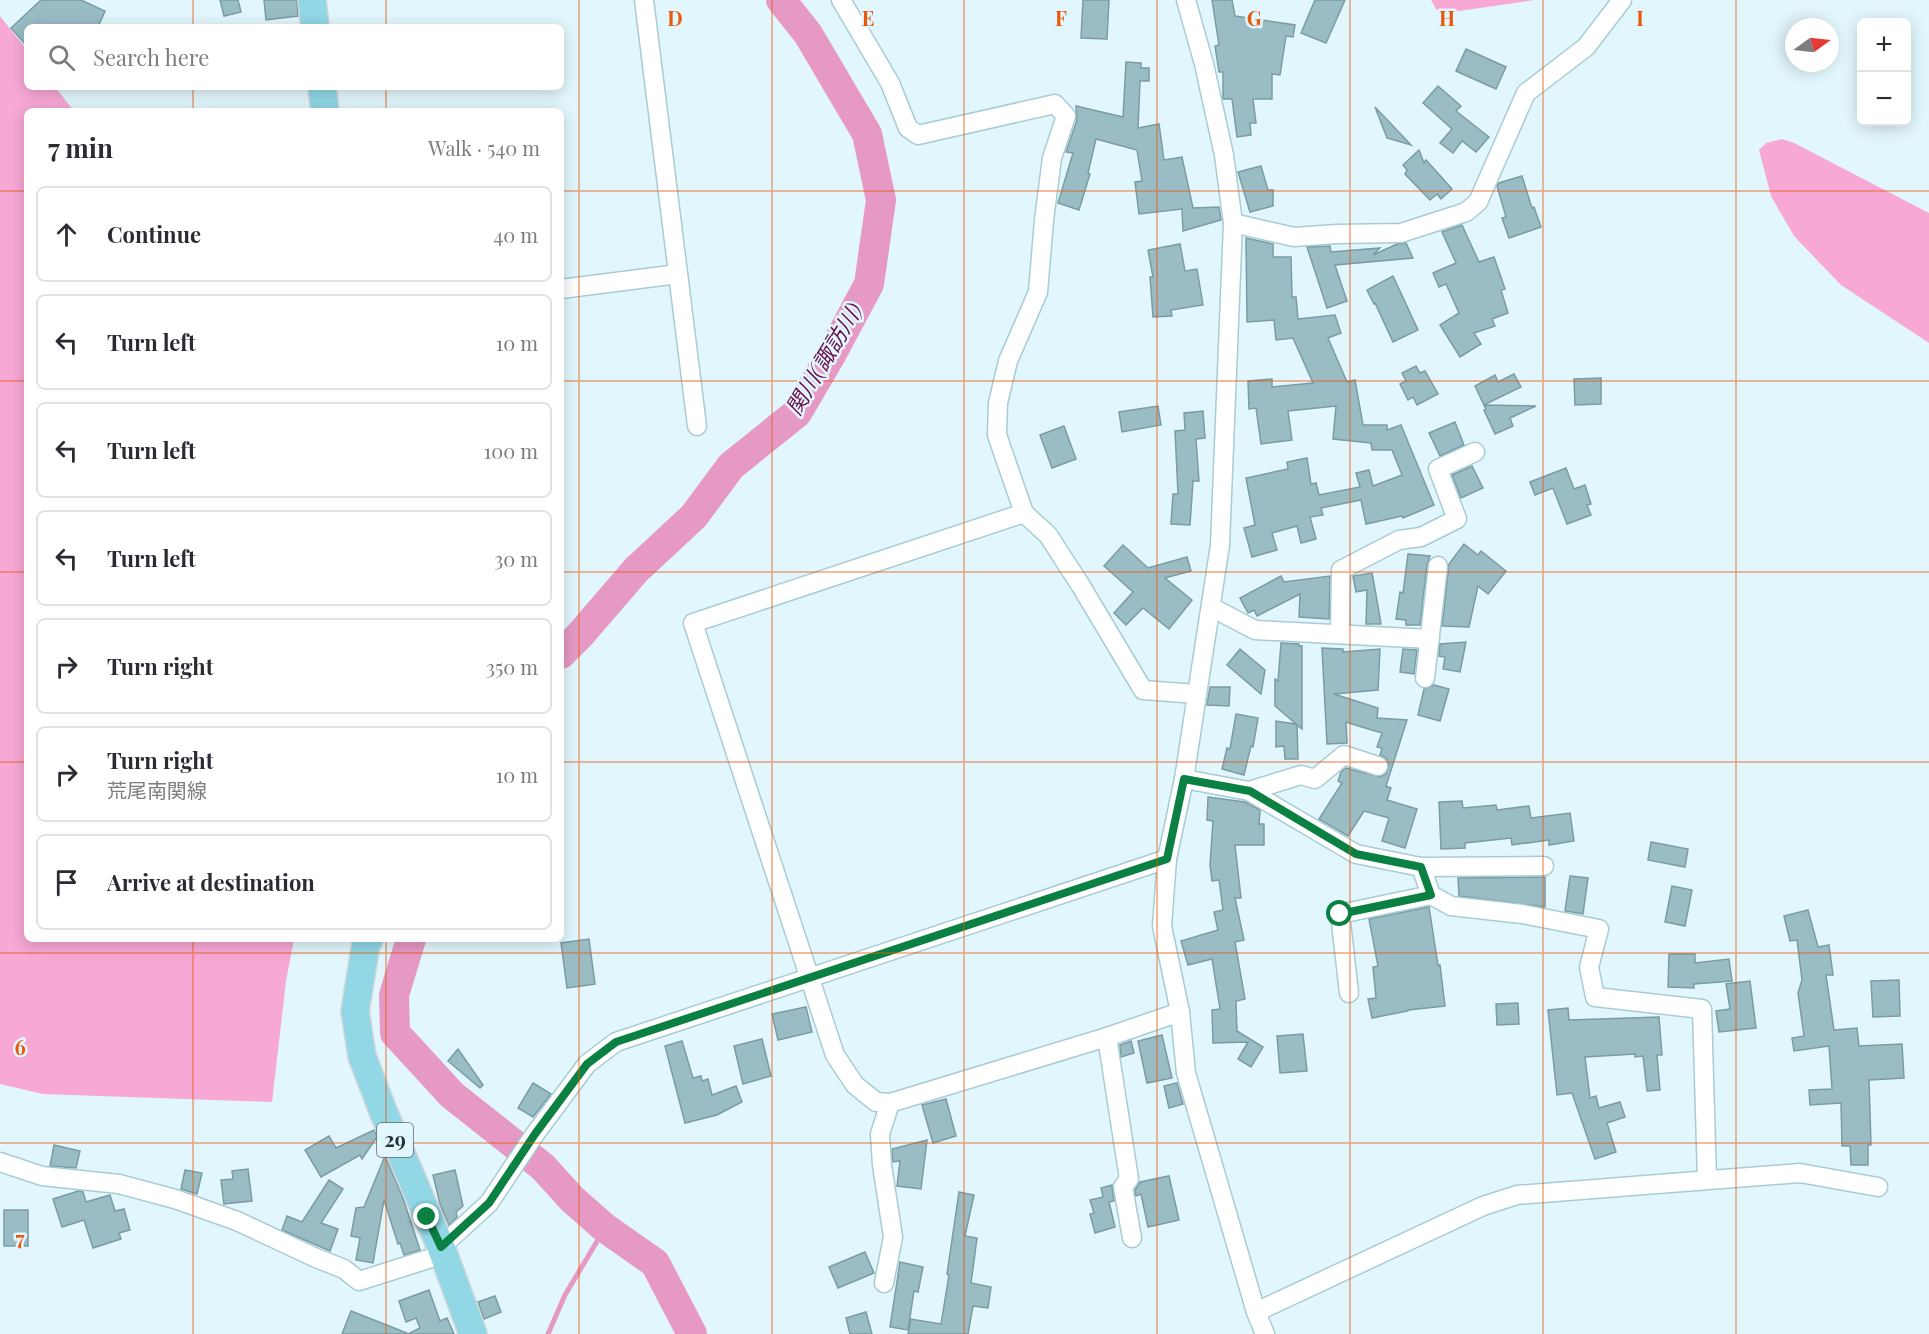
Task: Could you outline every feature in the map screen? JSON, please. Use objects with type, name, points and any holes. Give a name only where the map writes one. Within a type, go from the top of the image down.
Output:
[{"type":"main road","points":[[312,0],[315,24]]},
{"type":"main road","points":[[322,90],[325,108]]},
{"type":"main road","name":"29","points":[[368,942],[355,1011],[362,1056],[442,1251],[473,1334]]},
{"type":"street","points":[[644,0],[697,426]]},
{"type":"street","points":[[841,0],[890,83],[908,128],[918,135],[1055,104],[1066,116],[1052,158],[1038,292],[1008,362],[998,403],[997,435],[1024,513],[1048,535],[1143,690],[1197,694]]},
{"type":"street","points":[[1186,0],[1204,64],[1224,155],[1233,223],[1220,545],[1184,779],[1167,859],[1162,926],[1180,1012],[1186,1073],[1256,1312],[1265,1334]]},
{"type":"street","points":[[1233,223],[1294,237],[1401,233],[1466,212],[1478,202],[1526,93],[1586,47],[1622,0]]},
{"type":"street","points":[[564,289],[678,274]]},
{"type":"street","points":[[1340,634],[1341,570],[1399,540],[1421,537],[1457,519],[1438,469],[1475,452]]},
{"type":"street","points":[[1024,513],[693,624],[835,1055],[855,1085],[876,1102],[890,1102],[1180,1012]]},
{"type":"street","points":[[1425,678],[1438,566]]},
{"type":"street","points":[[1211,607],[1255,630],[1430,639]]},
{"type":"street","points":[[1250,791],[1301,775],[1315,779],[1344,755],[1378,766]]},
{"type":"street","points":[[1184,779],[1250,791],[1356,854],[1421,867],[1544,866]]},
{"type":"street","points":[[0,1162],[42,1176],[119,1184],[175,1199],[237,1221],[344,1269],[359,1281],[442,1251],[489,1203],[535,1134],[587,1064],[616,1042],[1167,859]]},
{"type":"street","points":[[1421,867],[1431,895]]},
{"type":"street","points":[[1349,993],[1340,914],[1431,895],[1451,906],[1522,914],[1599,929],[1589,967],[1595,997],[1702,1009],[1707,1180]]},
{"type":"street","points":[[1107,1036],[1129,1179],[1124,1187],[1132,1238]]},
{"type":"street","points":[[884,1283],[893,1238],[882,1165],[880,1134],[890,1102]]},
{"type":"street","points":[[1256,1312],[1484,1206],[1517,1195],[1800,1173],[1878,1188]]},
{"type":"shaded area","points":[[1431,0],[1534,0],[1439,14]]},
{"type":"shaded area","points":[[0,16],[24,46],[24,90],[57,90],[72,108],[24,108],[24,942],[293,942],[286,981],[272,1102],[43,1094],[0,1084]]},
{"type":"shaded area","points":[[1782,139],[1794,143],[1929,213],[1929,343],[1841,285],[1794,236],[1771,196],[1759,150],[1766,143]]},
{"type":"building","points":[[41,0],[81,0],[105,11],[99,24],[24,24],[24,43],[11,28]]},
{"type":"building","points":[[220,0],[238,0],[241,12],[224,16]]},
{"type":"building","points":[[264,0],[297,0],[298,16],[266,20]]},
{"type":"building","points":[[1083,0],[1109,0],[1107,39],[1081,38]]},
{"type":"building","points":[[1212,0],[1232,0],[1235,16],[1295,25],[1293,37],[1286,36],[1280,75],[1272,74],[1272,99],[1253,99],[1256,123],[1250,123],[1251,135],[1237,137],[1232,99],[1223,99],[1223,72],[1219,72],[1215,46],[1219,45]]},
{"type":"building","points":[[1315,0],[1345,0],[1326,43],[1301,33]]},
{"type":"building","points":[[1466,49],[1506,67],[1496,89],[1456,71]]},
{"type":"building","points":[[1126,62],[1141,63],[1141,68],[1149,68],[1149,81],[1140,81],[1138,128],[1159,124],[1164,160],[1182,157],[1193,208],[1219,207],[1221,220],[1183,231],[1182,209],[1139,214],[1135,182],[1142,181],[1137,150],[1096,139],[1088,173],[1090,174],[1079,210],[1058,203],[1073,153],[1066,152],[1077,120],[1076,106],[1123,117]]},
{"type":"building","points":[[1438,86],[1461,106],[1456,111],[1489,137],[1476,152],[1462,141],[1453,153],[1440,143],[1452,129],[1423,103]]},
{"type":"building","points":[[1375,107],[1411,145],[1387,138]]},
{"type":"building","points":[[1419,150],[1424,163],[1426,160],[1452,189],[1441,199],[1437,194],[1430,200],[1405,174],[1407,170],[1403,165]]},
{"type":"building","points":[[1261,166],[1268,190],[1273,190],[1273,206],[1250,212],[1238,172]]},
{"type":"building","points":[[1522,176],[1532,208],[1534,207],[1541,227],[1509,238],[1502,218],[1506,217],[1497,186],[1499,183]]},
{"type":"building","points":[[1462,225],[1479,262],[1494,257],[1505,289],[1501,290],[1508,313],[1492,319],[1495,326],[1474,333],[1481,344],[1460,357],[1440,325],[1459,313],[1446,284],[1439,287],[1433,273],[1456,263],[1442,232]]},
{"type":"building","points":[[1246,238],[1273,244],[1273,257],[1291,257],[1292,297],[1296,297],[1298,319],[1335,315],[1341,333],[1328,338],[1347,382],[1355,380],[1363,425],[1387,425],[1387,430],[1401,425],[1434,505],[1403,518],[1402,516],[1366,524],[1361,500],[1321,508],[1323,515],[1310,517],[1316,539],[1301,543],[1297,526],[1272,533],[1277,550],[1252,557],[1244,528],[1255,525],[1246,478],[1288,469],[1287,462],[1307,458],[1311,484],[1316,483],[1319,495],[1360,487],[1356,473],[1369,470],[1373,486],[1402,475],[1392,450],[1372,450],[1371,443],[1333,439],[1336,406],[1288,411],[1292,440],[1261,444],[1256,408],[1249,409],[1248,381],[1272,379],[1272,387],[1313,383],[1293,338],[1276,340],[1274,320],[1247,322]]},
{"type":"building","points":[[1406,243],[1413,258],[1335,265],[1347,301],[1327,308],[1307,247],[1330,246],[1331,252],[1380,248],[1373,255],[1397,244]]},
{"type":"building","points":[[1180,244],[1185,271],[1197,269],[1203,305],[1171,310],[1172,316],[1153,317],[1150,277],[1153,277],[1148,250]]},
{"type":"building","points":[[1393,276],[1418,330],[1393,342],[1367,290]]},
{"type":"building","points":[[1416,366],[1420,373],[1425,371],[1438,394],[1417,405],[1413,397],[1408,400],[1400,384],[1406,381],[1402,373]]},
{"type":"building","points":[[1514,374],[1521,387],[1484,405],[1475,386],[1495,375],[1498,382]]},
{"type":"building","points":[[1601,378],[1601,404],[1575,405],[1574,379]]},
{"type":"building","points":[[1484,405],[1536,406],[1510,418],[1513,426],[1495,434]]},
{"type":"building","points":[[1158,406],[1161,425],[1122,432],[1119,412]]},
{"type":"building","points":[[1203,411],[1205,438],[1196,439],[1199,481],[1193,481],[1190,525],[1171,524],[1173,494],[1178,494],[1175,431],[1185,430],[1184,413]]},
{"type":"building","points":[[1455,422],[1464,445],[1440,456],[1429,433]]},
{"type":"building","points":[[1064,426],[1076,459],[1052,468],[1040,435]]},
{"type":"building","points":[[1472,466],[1483,488],[1461,498],[1452,475]]},
{"type":"building","points":[[1566,468],[1574,489],[1585,485],[1591,504],[1587,505],[1591,515],[1567,524],[1553,488],[1535,495],[1530,482]]},
{"type":"building","points":[[1464,544],[1478,555],[1481,551],[1506,571],[1488,594],[1478,586],[1469,627],[1442,626],[1449,564]]},
{"type":"building","points":[[1123,545],[1148,568],[1187,557],[1191,571],[1165,578],[1192,600],[1169,629],[1143,608],[1126,625],[1114,613],[1133,592],[1104,566]]},
{"type":"building","points":[[1408,554],[1430,556],[1420,625],[1406,625],[1406,620],[1396,619],[1400,592],[1403,593]]},
{"type":"building","points":[[1372,573],[1381,624],[1366,624],[1367,590],[1356,592],[1353,576]]},
{"type":"building","points":[[1281,576],[1284,582],[1330,576],[1329,619],[1299,617],[1300,594],[1257,616],[1254,610],[1248,613],[1240,598]]},
{"type":"building","points":[[1466,642],[1460,672],[1443,669],[1445,657],[1439,656],[1440,644]]},
{"type":"building","points":[[1281,643],[1302,646],[1302,729],[1297,725],[1298,759],[1285,759],[1284,746],[1276,747],[1276,721],[1296,724],[1275,706],[1275,679],[1278,681]]},
{"type":"building","points":[[1322,648],[1343,649],[1343,652],[1380,649],[1378,690],[1334,694],[1378,708],[1377,718],[1407,720],[1386,786],[1391,788],[1387,800],[1417,809],[1405,848],[1382,841],[1389,818],[1364,811],[1348,836],[1319,819],[1342,783],[1338,781],[1341,772],[1346,768],[1380,777],[1386,774],[1389,764],[1386,758],[1380,755],[1382,748],[1377,747],[1382,733],[1346,722],[1347,743],[1327,744]]},
{"type":"building","points":[[1240,649],[1265,670],[1261,694],[1227,665]]},
{"type":"building","points":[[1403,649],[1417,650],[1414,674],[1400,672]]},
{"type":"building","points":[[1434,685],[1449,689],[1440,721],[1418,715],[1424,689]]},
{"type":"building","points":[[1210,687],[1230,687],[1229,706],[1207,705]]},
{"type":"building","points":[[1236,714],[1258,718],[1253,747],[1251,746],[1244,775],[1222,769],[1227,748],[1230,749]]},
{"type":"building","points":[[1208,797],[1245,802],[1260,810],[1259,824],[1264,824],[1264,845],[1235,845],[1241,898],[1235,898],[1244,940],[1235,942],[1245,999],[1236,1001],[1237,1031],[1263,1047],[1251,1067],[1238,1059],[1248,1042],[1213,1043],[1212,1010],[1220,1009],[1212,959],[1188,965],[1181,941],[1218,930],[1214,912],[1223,910],[1219,880],[1212,881],[1210,865],[1213,821],[1207,820]]},
{"type":"building","points":[[1462,801],[1463,808],[1496,805],[1497,810],[1529,806],[1531,818],[1570,813],[1574,841],[1549,845],[1549,840],[1512,845],[1511,838],[1465,843],[1465,848],[1441,849],[1439,802]]},
{"type":"building","points":[[1651,842],[1688,849],[1685,867],[1648,860]]},
{"type":"building","points":[[1570,876],[1588,878],[1583,914],[1565,911]]},
{"type":"building","points":[[1545,877],[1545,907],[1459,896],[1458,878]]},
{"type":"building","points":[[1672,886],[1692,890],[1685,926],[1665,922]]},
{"type":"building","points":[[1429,907],[1445,1006],[1408,1010],[1372,1018],[1368,999],[1376,998],[1373,967],[1378,966],[1369,919]]},
{"type":"building","points":[[1808,910],[1818,947],[1829,945],[1833,975],[1826,975],[1834,1030],[1857,1028],[1859,1046],[1902,1044],[1904,1078],[1869,1080],[1871,1145],[1868,1145],[1868,1165],[1851,1165],[1850,1146],[1842,1146],[1841,1103],[1810,1105],[1809,1090],[1832,1089],[1829,1046],[1794,1051],[1792,1038],[1804,1036],[1798,993],[1802,980],[1797,940],[1790,941],[1784,916]]},
{"type":"building","points":[[589,939],[595,984],[567,988],[561,943]]},
{"type":"building","points":[[1669,954],[1695,954],[1695,963],[1729,959],[1732,981],[1694,984],[1694,988],[1668,987]]},
{"type":"building","points":[[1899,980],[1900,1016],[1873,1017],[1871,981]]},
{"type":"building","points":[[1750,981],[1756,1028],[1719,1032],[1716,1011],[1730,1009],[1726,984]]},
{"type":"building","points":[[1518,1003],[1519,1024],[1497,1025],[1496,1004]]},
{"type":"building","points":[[806,1007],[812,1032],[778,1040],[772,1014]]},
{"type":"building","points":[[1568,1008],[1569,1020],[1659,1017],[1662,1055],[1657,1055],[1660,1090],[1647,1091],[1643,1056],[1635,1057],[1635,1054],[1585,1057],[1590,1098],[1596,1096],[1599,1108],[1620,1102],[1625,1117],[1607,1123],[1616,1152],[1595,1159],[1572,1093],[1557,1095],[1548,1010]]},
{"type":"building","points":[[1303,1034],[1307,1071],[1280,1073],[1277,1036]]},
{"type":"building","points":[[1162,1035],[1172,1078],[1147,1083],[1138,1041]]},
{"type":"building","points":[[762,1039],[771,1076],[743,1084],[734,1046]]},
{"type":"building","points":[[682,1041],[693,1078],[701,1076],[702,1081],[708,1079],[712,1095],[736,1086],[742,1102],[717,1115],[685,1123],[665,1046]]},
{"type":"building","points":[[1131,1041],[1134,1053],[1121,1057],[1120,1045]]},
{"type":"building","points":[[458,1049],[483,1085],[480,1088],[448,1061]]},
{"type":"building","points":[[533,1083],[551,1094],[533,1117],[518,1108]]},
{"type":"building","points":[[1177,1083],[1183,1104],[1169,1108],[1164,1086]]},
{"type":"building","points":[[946,1099],[956,1136],[933,1143],[922,1105]]},
{"type":"building","points":[[374,1130],[377,1137],[362,1159],[360,1155],[321,1177],[305,1150],[329,1136],[336,1148]]},
{"type":"building","points":[[927,1140],[921,1189],[897,1186],[900,1161],[893,1162],[892,1149]]},
{"type":"building","points":[[54,1145],[80,1151],[76,1168],[50,1166]]},
{"type":"building","points":[[385,1156],[403,1198],[420,1250],[404,1255],[400,1243],[398,1244],[384,1200],[373,1263],[356,1260],[360,1238],[351,1236],[356,1208],[364,1207]]},
{"type":"building","points":[[248,1169],[252,1201],[224,1204],[221,1180],[233,1179],[232,1171]]},
{"type":"building","points":[[185,1170],[202,1173],[197,1194],[181,1189]]},
{"type":"building","points":[[455,1170],[463,1206],[456,1212],[457,1217],[449,1225],[440,1204],[433,1175]]},
{"type":"building","points":[[1169,1176],[1179,1220],[1148,1227],[1141,1194],[1136,1196],[1135,1190],[1140,1182]]},
{"type":"building","points":[[329,1180],[343,1189],[321,1223],[338,1229],[330,1251],[282,1230],[287,1216],[302,1222]]},
{"type":"building","points":[[1112,1185],[1114,1201],[1109,1202],[1115,1227],[1095,1233],[1090,1214],[1094,1213],[1090,1200],[1103,1197],[1101,1188]]},
{"type":"building","points":[[78,1191],[83,1192],[86,1202],[110,1195],[115,1211],[124,1209],[130,1230],[119,1233],[121,1239],[93,1248],[84,1220],[62,1227],[53,1199]]},
{"type":"building","points":[[959,1192],[974,1195],[965,1236],[977,1238],[971,1283],[991,1287],[988,1308],[973,1306],[968,1334],[908,1334],[911,1319],[941,1324]]},
{"type":"building","points":[[4,1210],[28,1210],[28,1246],[4,1246]]},
{"type":"building","points":[[865,1252],[874,1273],[838,1288],[829,1267]]},
{"type":"building","points":[[900,1262],[923,1267],[918,1292],[914,1291],[908,1330],[890,1327]]},
{"type":"building","points":[[429,1290],[440,1321],[447,1318],[454,1334],[408,1334],[420,1328],[416,1318],[406,1322],[399,1301]]},
{"type":"building","points":[[495,1296],[501,1312],[484,1319],[478,1302]]},
{"type":"building","points":[[351,1311],[407,1333],[407,1334],[342,1334]]},
{"type":"building","points":[[866,1312],[872,1334],[850,1334],[846,1318]]},
{"type":"waterway","name":"関川(諏訪川)","points":[[564,651],[636,570],[694,516],[731,466],[797,413],[869,284],[881,200],[867,134],[808,34],[781,0]]},
{"type":"waterway","name":"関川(諏訪川)","points":[[410,942],[394,995],[395,1033],[452,1095],[543,1167],[572,1199],[605,1228],[655,1263],[692,1334]]},
{"type":"waterway","points":[[548,1334],[565,1295],[605,1228]]},
{"type":"route","points":[[427,1217],[441,1247],[489,1203],[535,1134],[587,1064],[616,1042],[1167,859],[1184,779],[1250,791],[1356,854],[1421,867],[1431,895],[1340,914]]}]
